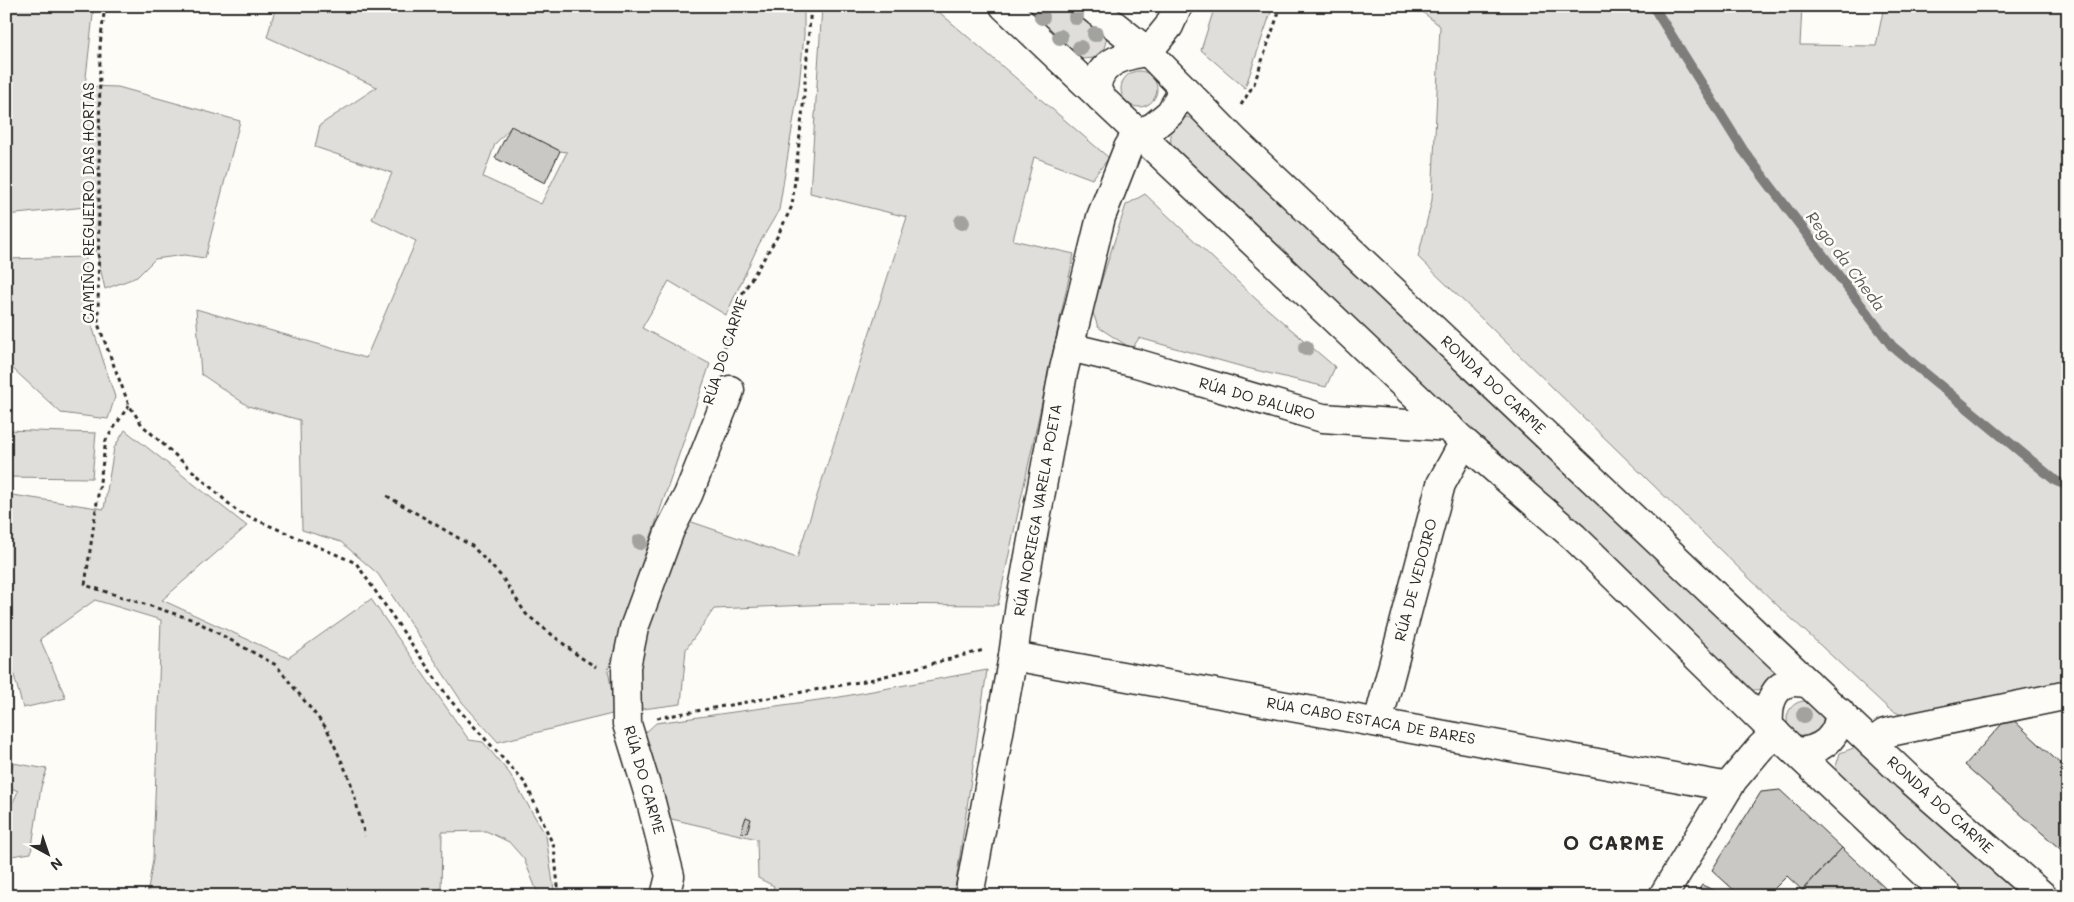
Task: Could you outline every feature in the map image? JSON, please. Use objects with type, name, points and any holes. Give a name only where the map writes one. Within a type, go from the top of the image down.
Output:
[{"type":"street","points":[[1004,6],[1456,434],[1574,536],[1772,730],[1948,896]]},
{"type":"street","name":"RONDA DO CARME","points":[[1090,6],[1148,52],[1236,142],[1871,743],[2043,896]]},
{"type":"street","points":[[1101,98],[1097,87],[1102,72],[1119,57],[1148,52],[1169,26],[1178,6]]},
{"type":"street","points":[[1137,133],[1153,126],[1170,113],[1180,96],[1180,84]]},
{"type":"street","name":"RÚA NORIEGA VARELA POETA","points":[[969,896],[1022,595],[1069,347],[1101,217],[1128,148],[1137,133]]},
{"type":"street","name":"RÚA DO BALURO","points":[[1069,347],[1136,363],[1323,418],[1456,434]]},
{"type":"street","name":"RÚA DO CARME","points":[[665,896],[670,876],[651,802],[627,724],[626,667],[634,628],[670,530],[688,495],[730,390]]},
{"type":"street","name":"RÚA DE VEDOIRO","points":[[1378,722],[1456,434]]},
{"type":"street","name":"RÚA CABO ESTACA DE BARES","points":[[1013,650],[1378,722],[1729,786]]},
{"type":"street","points":[[1772,730],[1768,711],[1770,702],[1781,687],[1790,682],[1808,683]]},
{"type":"street","points":[[1871,743],[1885,733],[2068,696]]},
{"type":"street","points":[[1796,752],[1810,752],[1823,746],[1835,732],[1839,723],[1840,712]]},
{"type":"street","points":[[1664,896],[1729,786],[1772,730]]},
{"type":"path","name":"CAMIÑO REGUEIRO DAS HORTAS","points":[[105,6],[100,45],[98,324],[129,406],[142,425],[238,512],[356,563],[450,700],[526,784],[554,847],[559,896]]},
{"type":"path","name":"RÚA DO CARME","points":[[719,365],[740,300],[777,237],[792,206],[803,107],[811,6]]},
{"type":"path","points":[[1239,107],[1254,84],[1282,6]]},
{"type":"path","points":[[129,406],[106,440],[85,585],[194,620],[276,665],[328,729],[350,780],[365,836]]},
{"type":"path","points":[[387,496],[472,546],[502,577],[526,614],[580,657],[627,686]]},
{"type":"path","points":[[627,724],[870,680],[991,648],[1013,650]]},
{"type":"shaded area","points":[[6,6],[94,6],[85,86],[118,87],[240,121],[205,258],[184,255],[155,259],[137,277],[105,289],[86,207],[6,215]]},
{"type":"shaded area","points":[[276,6],[804,6],[804,35],[799,86],[779,210],[759,244],[726,315],[669,281],[642,328],[710,364],[633,589],[608,670],[616,713],[498,742],[462,702],[378,574],[341,542],[302,530],[300,420],[248,406],[201,374],[196,309],[366,358],[416,241],[372,219],[392,173],[315,147],[320,125],[377,87],[267,37]],"holes":[[[511,127],[560,151],[567,152],[541,204],[483,177],[495,144]]]},
{"type":"shaded area","points":[[822,6],[932,6],[1109,158],[1092,179],[1034,157],[1013,240],[1074,254],[998,605],[833,604],[714,609],[686,649],[681,704],[635,710],[637,653],[686,520],[797,558],[907,217],[810,193]]},
{"type":"shaded area","points":[[1021,6],[1075,6],[1107,38],[1104,48],[1095,58],[1082,59],[1069,50]]},
{"type":"shaded area","points":[[1215,6],[1273,6],[1245,88],[1201,50]]},
{"type":"shaded area","points":[[1415,6],[1802,6],[1800,45],[1876,46],[1884,6],[2068,6],[2068,682],[2047,685],[1910,719],[1889,709],[1778,606],[1418,257],[1432,200],[1440,26]]},
{"type":"shaded area","points":[[1139,71],[1152,76],[1157,89],[1152,102],[1139,107],[1126,102],[1121,89],[1126,76]]},
{"type":"shaded area","points":[[1187,117],[1198,121],[1774,662],[1776,674],[1767,684],[1756,690],[1739,686],[1172,149],[1171,134],[1175,126]]},
{"type":"shaded area","points":[[1145,194],[1257,300],[1335,367],[1326,387],[1247,368],[1139,338],[1132,349],[1098,327],[1092,310],[1126,205]]},
{"type":"shaded area","points":[[86,257],[85,304],[115,397],[108,419],[61,413],[10,366],[6,366],[6,259]]},
{"type":"shaded area","points":[[6,430],[96,433],[92,478],[6,477]]},
{"type":"shaded area","points":[[125,430],[247,526],[162,600],[288,658],[371,599],[469,740],[483,742],[510,774],[546,836],[554,890],[539,896],[524,859],[509,842],[486,831],[442,832],[441,896],[147,896],[153,859],[161,620],[95,600],[40,639],[66,698],[23,708],[12,668],[6,667],[6,494],[104,509],[114,448]]},
{"type":"shaded area","points":[[987,670],[954,896],[772,896],[774,886],[758,878],[757,839],[663,817],[643,735],[656,723],[840,697]]},
{"type":"shaded area","points":[[1805,701],[1818,706],[1823,719],[1818,732],[1805,737],[1792,732],[1787,719],[1792,706]]},
{"type":"shaded area","points":[[1856,747],[1949,828],[2020,896],[1964,896],[1842,783],[1836,766],[1840,753]]},
{"type":"shaded area","points":[[13,763],[47,769],[41,787],[31,853],[11,856],[6,876],[6,818],[18,791],[7,786]]},
{"type":"building","points":[[511,126],[560,151],[545,183],[495,158]]},
{"type":"building","points":[[2009,716],[2068,771],[2068,856],[1965,765]]},
{"type":"building","points":[[1780,790],[1842,848],[1802,890],[1787,876],[1771,892],[1775,896],[1733,896],[1736,892],[1712,870],[1761,792]]},
{"type":"building","points":[[746,817],[751,819],[747,833],[741,832]]},
{"type":"building","points":[[1842,848],[1885,888],[1884,896],[1803,896],[1800,893]]},
{"type":"building","points":[[1702,885],[1727,896],[1695,896]]},
{"type":"waterway","name":"Rego da Cheda","points":[[1653,6],[1743,150],[1892,346],[2056,481],[2068,486]]},
{"type":"district","name":"O CARME","points":[[1614,843]]}]
